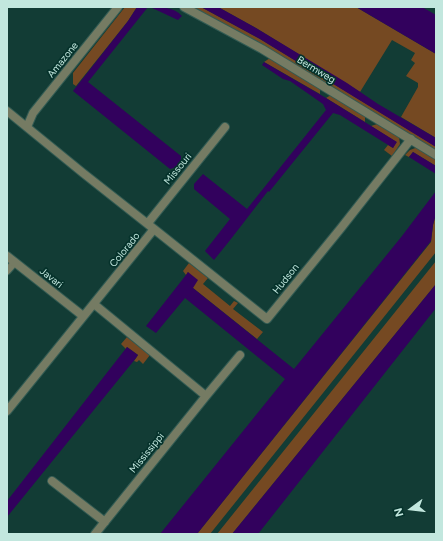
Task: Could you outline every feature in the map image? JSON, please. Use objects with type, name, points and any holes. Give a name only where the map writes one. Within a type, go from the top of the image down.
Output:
[{"type":"street","name":"Amazone","points":[[27,126],[33,113],[118,7]]},
{"type":"street","name":"Bermweg","points":[[184,7],[262,49],[436,155]]},
{"type":"street","name":"Colorado","points":[[7,111],[82,173],[151,226],[94,304],[7,411]]},
{"type":"street","name":"Missouri","points":[[151,226],[225,127]]},
{"type":"street","name":"Hudson","points":[[151,226],[267,319],[411,139]]},
{"type":"street","name":"Javari","points":[[7,256],[83,316]]},
{"type":"street","points":[[94,304],[206,396]]},
{"type":"street","name":"Mississippi","points":[[95,534],[240,355]]},
{"type":"street","points":[[52,481],[105,522]]},
{"type":"lane","points":[[7,271],[15,262]]},
{"type":"shaded area","points":[[125,7],[137,7],[128,21],[76,86],[73,84],[73,73]]},
{"type":"shaded area","points":[[137,7],[148,7],[88,82],[181,156],[178,165],[170,169],[73,91],[128,21]]},
{"type":"shaded area","points":[[150,7],[163,7],[171,9],[182,16],[178,20]]},
{"type":"shaded area","points":[[190,7],[201,7],[260,39],[427,141],[436,147],[436,151],[345,95]]},
{"type":"shaded area","points":[[201,7],[218,7],[256,28],[347,83],[378,104],[436,138],[436,147],[260,39]]},
{"type":"shaded area","points":[[218,7],[356,7],[436,54],[436,138],[401,117],[418,87],[418,83],[406,76],[415,63],[411,60],[415,53],[392,40],[360,92],[256,28]]},
{"type":"shaded area","points":[[356,7],[422,7],[436,15],[436,54]]},
{"type":"shaded area","points":[[270,58],[320,88],[320,94],[264,62]]},
{"type":"shaded area","points":[[264,62],[397,142],[393,148],[340,115],[333,113],[269,192],[268,191],[214,260],[205,251],[230,219],[194,189],[194,184],[203,174],[247,209],[326,110],[323,104],[290,81],[283,79],[262,65]]},
{"type":"shaded area","points":[[331,95],[365,116],[365,122],[326,98]]},
{"type":"shaded area","points":[[377,124],[399,137],[400,144],[392,156],[384,150],[388,145],[393,148],[396,142],[371,126]]},
{"type":"shaded area","points":[[418,147],[436,159],[436,166],[413,152],[409,157],[405,155],[410,150]]},
{"type":"shaded area","points":[[413,152],[436,166],[436,174],[409,157]]},
{"type":"shaded area","points":[[436,191],[436,214],[431,241],[197,534],[160,534],[285,379],[185,298],[156,333],[146,326],[188,272],[198,280],[193,288],[294,369],[402,236]]},
{"type":"shaded area","points":[[436,214],[436,252],[210,534],[197,534],[431,242]]},
{"type":"shaded area","points":[[436,261],[436,284],[232,534],[217,534]]},
{"type":"shaded area","points":[[189,263],[208,278],[203,284],[230,306],[234,301],[238,303],[233,309],[263,332],[257,339],[193,288],[188,272],[186,275],[183,271]]},
{"type":"shaded area","points":[[436,284],[436,308],[258,534],[232,534]]},
{"type":"shaded area","points":[[127,337],[150,355],[143,364],[139,360],[137,362],[134,361],[138,355],[127,347],[126,349],[121,344]]},
{"type":"shaded area","points":[[127,347],[138,355],[136,358],[7,517],[7,501]]}]
